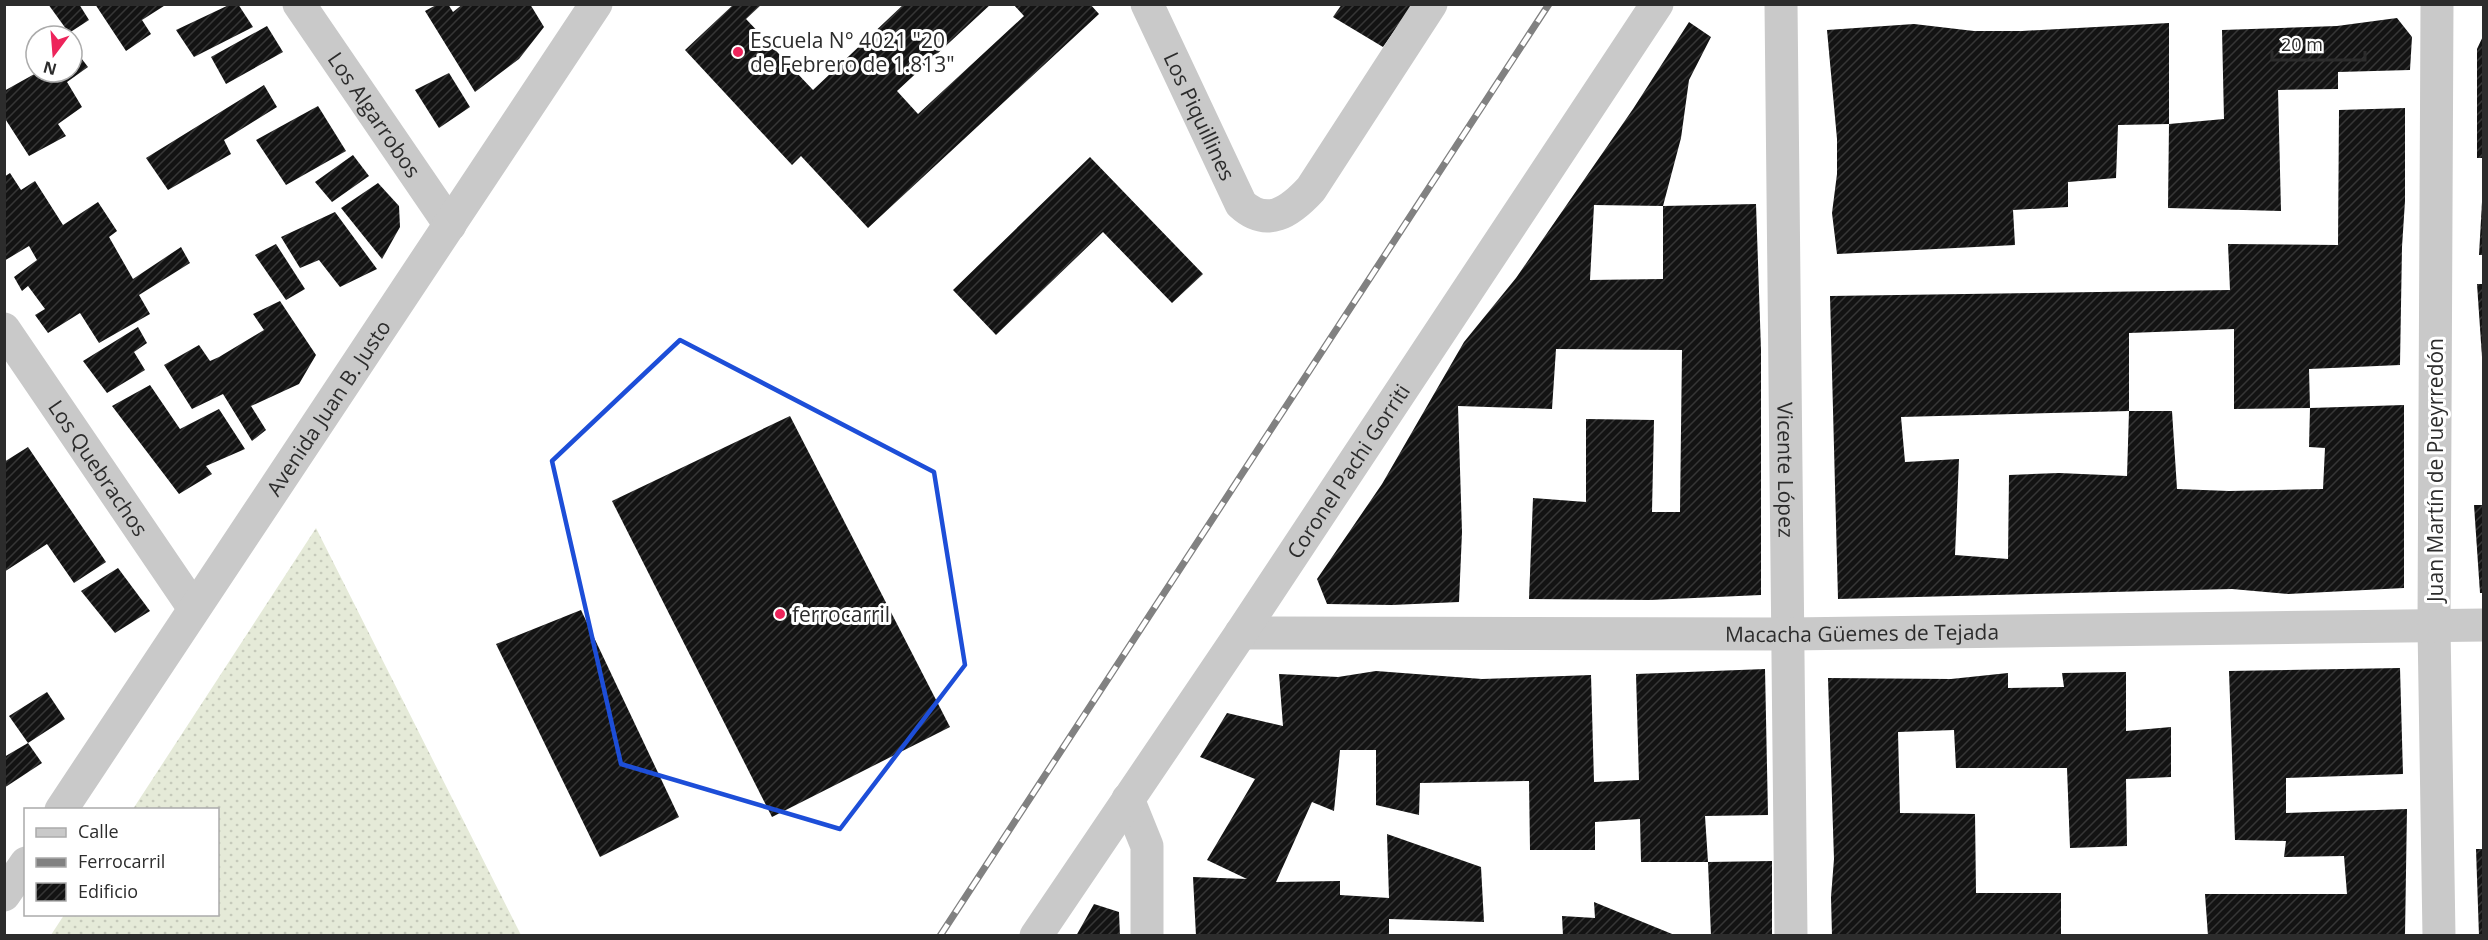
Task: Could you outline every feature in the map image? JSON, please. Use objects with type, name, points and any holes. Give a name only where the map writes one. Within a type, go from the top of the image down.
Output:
[{"type":"street","name":"Los Algarrobos","points":[[299,4],[450,225]]},
{"type":"street","name":"Avenida Juan B. Justo","points":[[62,808],[193,607],[596,4]]},
{"type":"street","name":"Los Piquillines","points":[[1147,4],[1241,204],[1251,213],[1264,217],[1285,211],[1311,189],[1431,4]]},
{"type":"street","name":"Coronel Pachi Gorriti","points":[[1036,936],[1241,633],[1657,4]]},
{"type":"street","name":"Vicente López","points":[[1781,4],[1791,936]]},
{"type":"street","name":"Juan Martín de Pueyrredón","points":[[2437,4],[2434,626],[2439,936]]},
{"type":"street","name":"Los Quebrachos","points":[[4,328],[193,607]]},
{"type":"street","name":"Macacha Güemes de Tejada","points":[[1241,633],[1788,634],[2484,625]]},
{"type":"street","points":[[1128,799],[1147,846],[1147,936]]},
{"type":"street","points":[[4,895],[24,866]]},
{"type":"highlighted area","points":[[680,340],[934,472],[965,665],[840,829],[621,764],[552,461]]},
{"type":"green space","points":[[316,528],[521,935],[51,935],[63,916],[219,916],[219,808],[134,808]]},
{"type":"building","points":[[48,4],[79,4],[89,20],[83,24],[62,24]]},
{"type":"building","points":[[95,4],[167,4],[142,20],[151,34],[126,51]]},
{"type":"building","points":[[231,4],[238,4],[253,27],[194,57],[176,30]]},
{"type":"building","points":[[438,4],[448,4],[453,12],[463,4],[530,4],[544,27],[519,59],[475,92],[425,11]]},
{"type":"building","points":[[734,4],[762,4],[746,19],[813,90],[904,4],[991,4],[897,91],[918,114],[1024,16],[1013,4],[1090,4],[1099,14],[868,228],[801,156],[792,165],[685,50]]},
{"type":"building","points":[[1342,4],[1413,4],[1383,47],[1333,17]]},
{"type":"building","points":[[2397,18],[2412,37],[2410,70],[2338,72],[2338,89],[2278,90],[2281,211],[2168,208],[2169,124],[2224,119],[2222,30],[2337,26]]},
{"type":"building","points":[[1689,22],[1711,37],[1689,80],[1681,138],[1663,206],[1756,204],[1761,350],[1761,595],[1650,600],[1529,599],[1533,498],[1586,502],[1586,419],[1654,420],[1652,512],[1680,512],[1682,350],[1556,349],[1552,409],[1458,406],[1462,532],[1459,602],[1392,605],[1327,604],[1317,579],[1382,484],[1464,342],[1516,278],[1633,109]],"holes":[[[1594,205],[1663,206],[1663,279],[1590,280]]]},
{"type":"building","points":[[2169,23],[2169,124],[2118,125],[2116,178],[2068,182],[2068,207],[2013,210],[2015,245],[1837,254],[1832,213],[1837,174],[1837,139],[1827,30],[1914,24],[1974,31],[2022,31]]},
{"type":"building","points":[[267,26],[283,52],[226,84],[211,57]]},
{"type":"building","points":[[2484,34],[2484,158],[2477,158],[2477,49]]},
{"type":"building","points":[[449,73],[470,107],[439,128],[415,90]]},
{"type":"building","points":[[24,80],[24,84],[68,84],[82,107],[58,124],[66,136],[29,156],[4,117],[4,91]]},
{"type":"building","points":[[264,85],[277,107],[224,140],[231,154],[168,190],[146,158]]},
{"type":"building","points":[[318,106],[346,151],[286,185],[256,140]]},
{"type":"building","points":[[2405,108],[2405,201],[2400,365],[2309,369],[2310,408],[2404,405],[2404,588],[2288,594],[2232,589],[1838,599],[1830,296],[2230,290],[2228,244],[2338,245],[2339,110]],"holes":[[[2234,329],[2234,409],[2310,408],[2309,447],[2325,448],[2323,489],[2229,491],[2177,489],[2172,411],[2129,411],[2129,333]],[[2129,411],[2127,476],[2059,473],[2009,475],[2008,559],[1955,555],[1959,459],[1905,462],[1901,417]]]},
{"type":"building","points":[[353,155],[369,176],[332,202],[315,182]]},
{"type":"building","points":[[1090,157],[1203,274],[1172,303],[1103,232],[996,335],[953,290]]},
{"type":"building","points":[[10,173],[21,190],[35,181],[63,225],[98,202],[117,231],[109,237],[133,279],[181,247],[190,263],[139,295],[150,314],[99,343],[80,313],[48,333],[35,315],[45,309],[28,286],[22,291],[14,277],[37,260],[29,246],[4,261],[4,177]]},
{"type":"building","points":[[378,183],[399,206],[400,227],[382,259],[341,208]]},
{"type":"building","points":[[2482,202],[2484,255],[2479,255]]},
{"type":"building","points":[[335,212],[377,269],[340,287],[319,260],[300,268],[281,237]]},
{"type":"building","points":[[276,244],[305,289],[286,300],[255,255]]},
{"type":"building","points":[[2477,284],[2484,284],[2484,357],[2482,357]]},
{"type":"building","points":[[280,301],[316,355],[299,384],[251,406],[266,430],[252,441],[223,394],[192,409],[164,365],[199,345],[210,361],[219,357],[264,330],[253,314]]},
{"type":"building","points":[[138,327],[147,343],[134,352],[145,370],[107,393],[83,361]]},
{"type":"building","points":[[150,385],[180,429],[219,409],[245,449],[206,466],[212,474],[179,494],[112,406]]},
{"type":"building","name":"ferrocarril","points":[[790,416],[950,727],[772,817],[612,501]]},
{"type":"building","points":[[28,447],[106,562],[74,583],[47,544],[4,572],[4,462]]},
{"type":"building","points":[[2474,505],[2484,505],[2484,593],[2480,593]]},
{"type":"building","points":[[118,568],[150,611],[115,633],[81,591]]},
{"type":"building","points":[[581,610],[679,817],[600,857],[496,644]]},
{"type":"building","points":[[2400,668],[2403,774],[2286,778],[2286,813],[2407,809],[2405,934],[2208,936],[2205,894],[2347,894],[2344,856],[2284,857],[2286,841],[2235,840],[2229,671]]},
{"type":"building","points":[[1765,669],[1768,815],[1705,816],[1708,862],[1641,862],[1640,819],[1595,822],[1595,850],[1530,850],[1529,781],[1420,783],[1419,815],[1376,805],[1376,750],[1340,750],[1334,811],[1312,802],[1276,882],[1340,881],[1340,895],[1389,898],[1387,834],[1481,867],[1484,922],[1389,919],[1389,936],[1196,936],[1193,877],[1247,879],[1207,860],[1255,779],[1200,757],[1227,713],[1283,726],[1279,674],[1338,677],[1376,671],[1482,679],[1591,675],[1594,782],[1639,780],[1636,674]]},
{"type":"building","points":[[2126,672],[2126,731],[2171,727],[2171,777],[2126,779],[2127,846],[2070,848],[2067,768],[1956,768],[1954,730],[1898,732],[1900,813],[1975,814],[1976,893],[2061,893],[2061,936],[1832,936],[1831,897],[1834,859],[1828,678],[1951,679],[2008,673],[2008,688],[2064,687],[2062,673]]},
{"type":"building","points":[[47,692],[65,719],[28,743],[9,716]]},
{"type":"building","points":[[28,743],[42,763],[4,788],[4,757]]},
{"type":"building","points":[[2476,849],[2484,849],[2484,936],[2479,936]]},
{"type":"building","points":[[1772,861],[1772,936],[1711,936],[1708,862]]},
{"type":"building","points":[[1594,902],[1677,936],[1563,936],[1562,916],[1595,918]]},
{"type":"building","points":[[1094,904],[1119,912],[1120,936],[1076,936]]},
{"type":"railway","points":[[940,936],[1549,4]]},
{"type":"place","name":"Escuela N° 4021 \"20 de Febrero de 1.813\"","points":[[738,52]]},
{"type":"place","name":"ferrocarril","points":[[780,614]]}]
